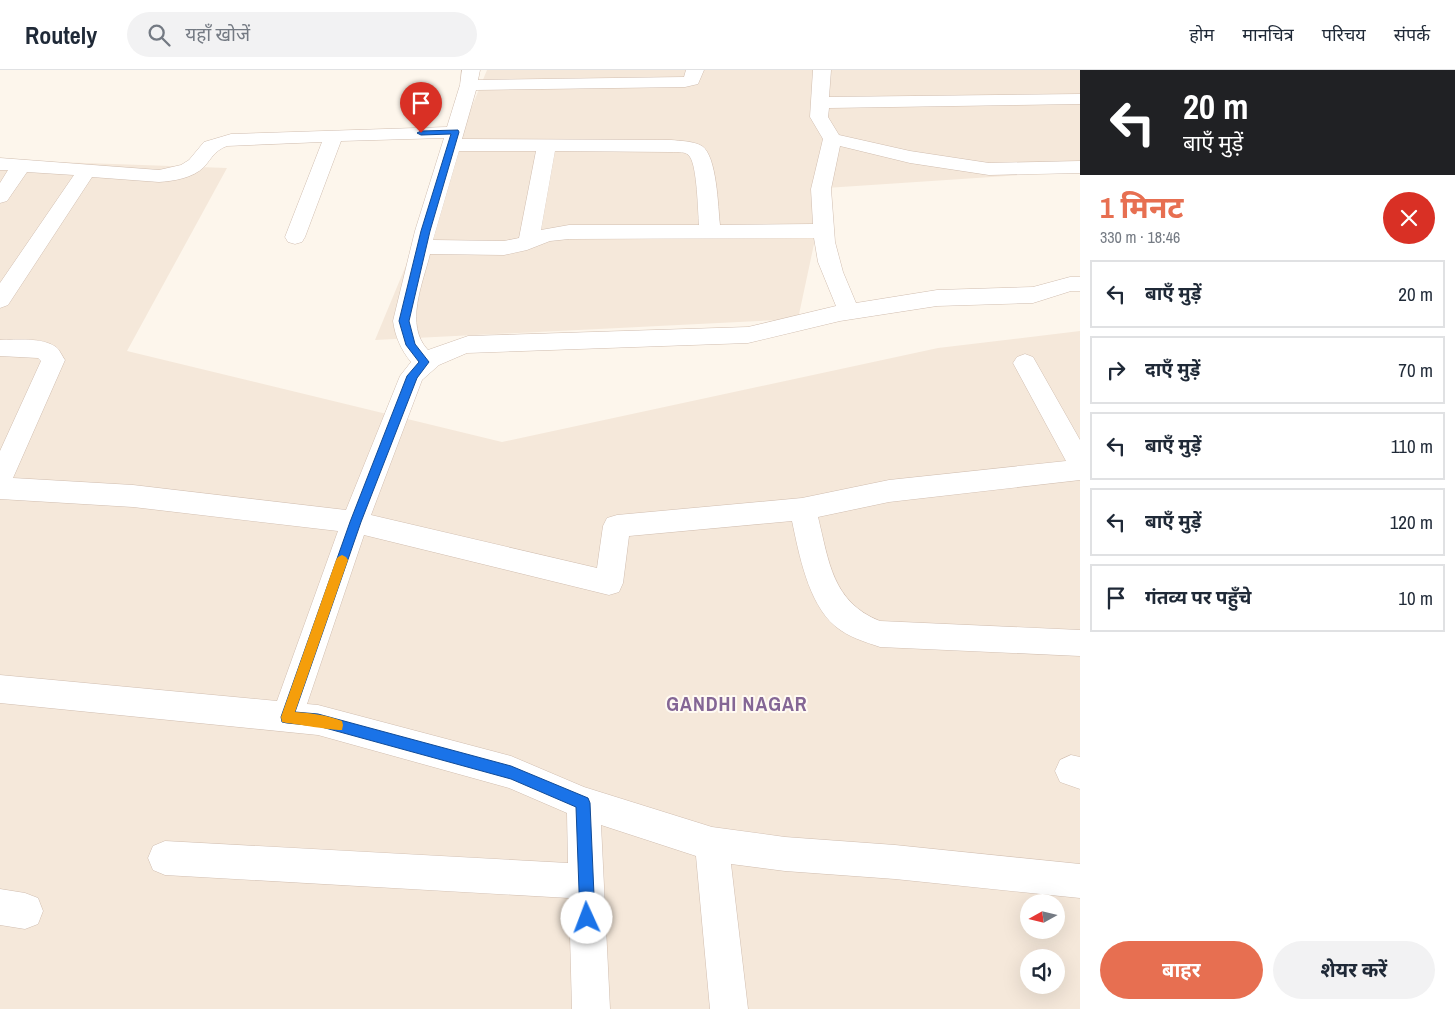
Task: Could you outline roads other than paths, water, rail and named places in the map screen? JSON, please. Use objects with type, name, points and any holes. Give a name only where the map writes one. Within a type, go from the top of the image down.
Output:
[{"type":"street","points":[[424,362],[410,345],[404,321],[421,247],[470,78],[685,82],[692,80],[695,70]]},
{"type":"street","points":[[822,70],[818,117],[832,139],[910,157],[989,169],[1080,167]]},
{"type":"street","points":[[820,103],[1080,99]]},
{"type":"street","points":[[295,238],[334,136]]},
{"type":"street","points":[[0,164],[159,176],[171,175],[184,171],[196,164],[205,151],[222,141],[334,136],[453,139],[546,146],[671,146],[687,148],[697,152],[703,162],[710,232]]},
{"type":"street","points":[[832,139],[821,189],[824,243],[831,269],[849,312]]},
{"type":"street","points":[[529,241],[546,146]]},
{"type":"street","points":[[0,197],[22,165]]},
{"type":"street","points":[[0,300],[87,170]]},
{"type":"street","points":[[421,247],[504,248],[520,245],[546,235],[569,232],[824,231]]},
{"type":"street","points":[[287,717],[355,522],[412,376],[424,362],[437,354],[468,344],[748,335],[849,312],[937,298],[1033,294],[1070,284],[1080,284]]},
{"type":"street","points":[[0,348],[40,350],[48,353],[52,360],[48,375],[0,479]]},
{"type":"street","points":[[1025,363],[1080,464]]},
{"type":"street","points":[[0,488],[133,496],[355,522],[610,583],[617,526],[802,509],[889,491],[1080,470]]},
{"type":"street","points":[[802,509],[827,593],[842,614],[861,626],[880,634],[1080,642]]},
{"type":"street","points":[[0,689],[318,720],[511,772],[583,803],[712,844],[785,854],[895,862],[1080,881]]},
{"type":"street","points":[[583,803],[591,1009]]},
{"type":"street","points":[[712,844],[729,1009]]},
{"type":"street","points":[[165,858],[586,881]]},
{"type":"district","name":"GANDHI NAGAR","points":[[737,704]]}]
